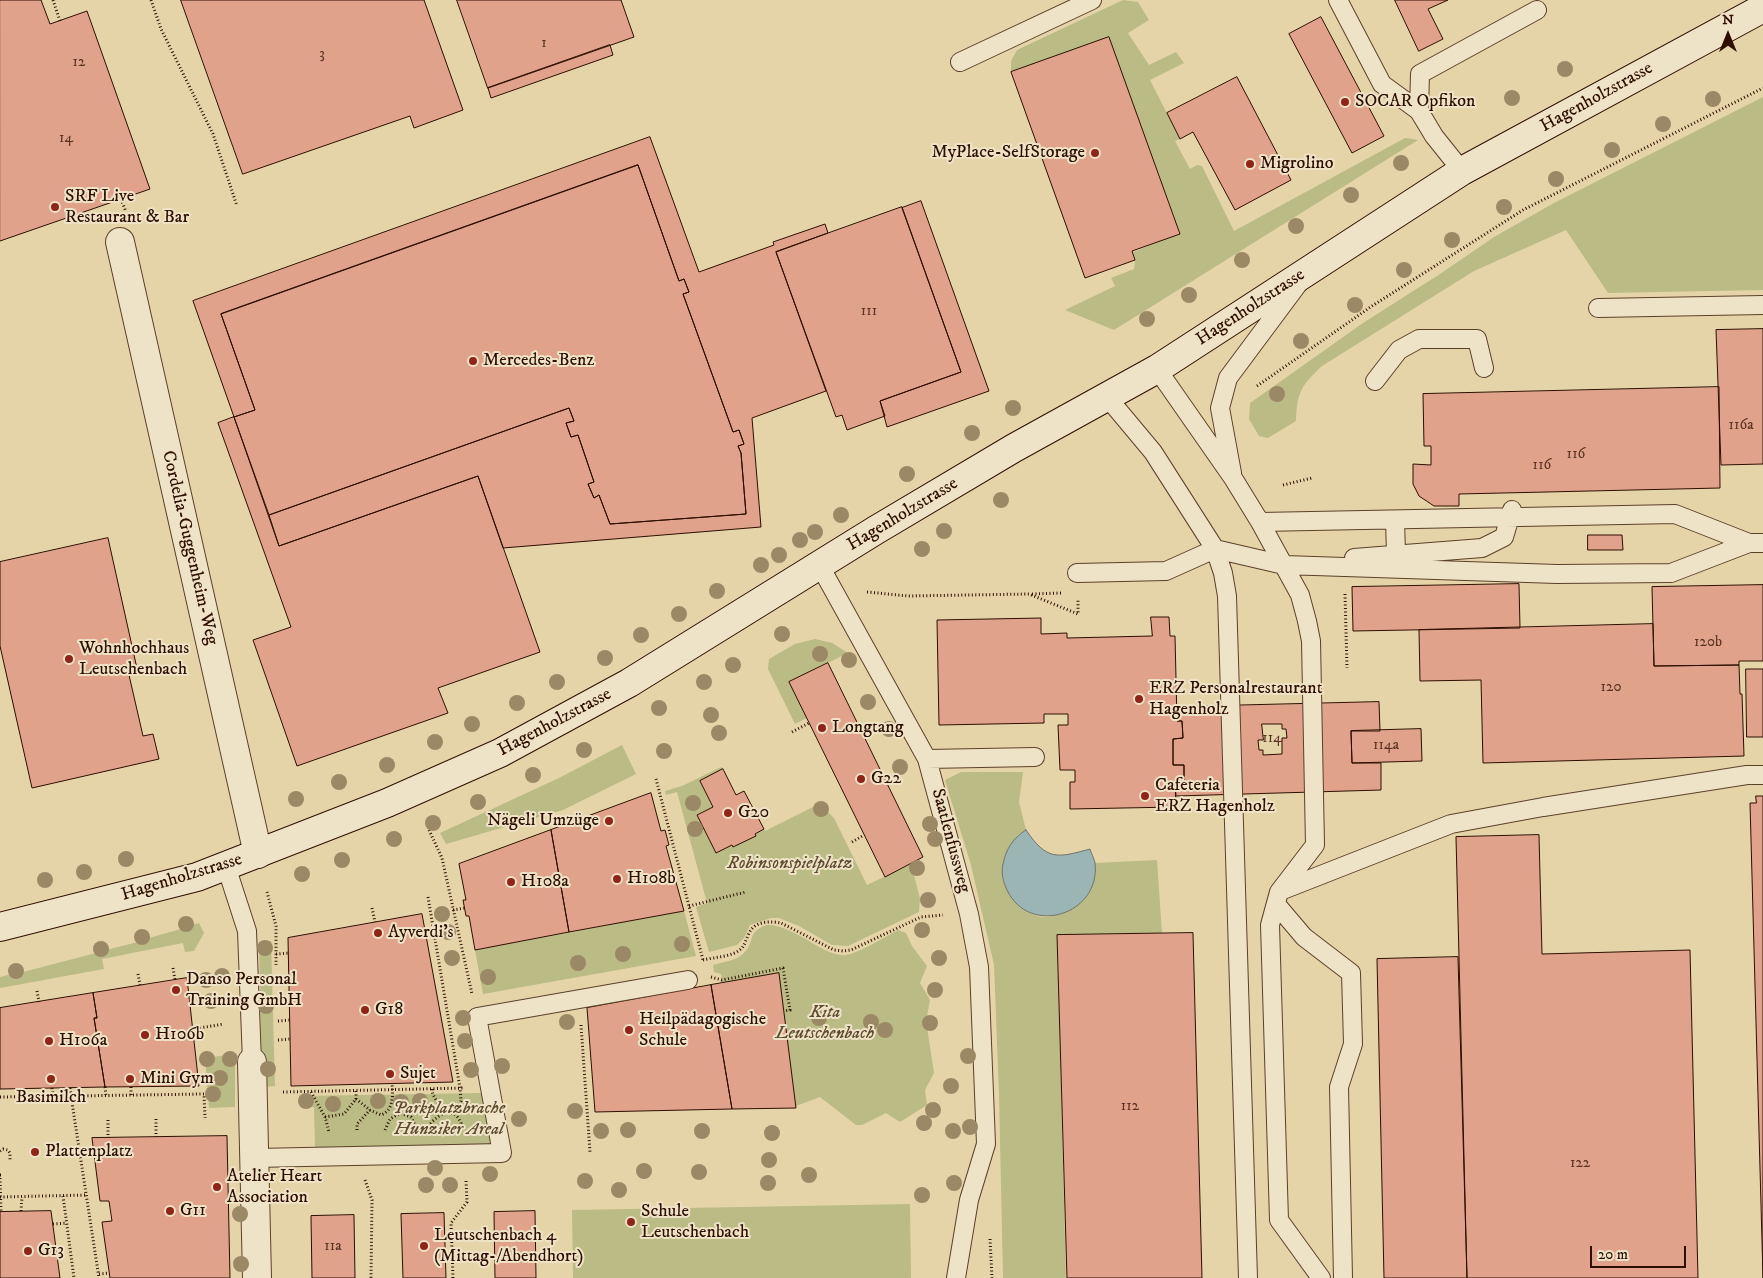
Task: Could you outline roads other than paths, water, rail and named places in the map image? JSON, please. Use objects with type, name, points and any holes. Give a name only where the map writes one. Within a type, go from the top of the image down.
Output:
[{"type":"street","name":"Hagenholzstrasse","points":[[0,927],[188,879],[226,866],[387,803],[500,753],[629,683],[1014,448],[1157,369],[1462,171],[1763,8]]},
{"type":"street","name":"Cordelia-Guggenheim-Weg","points":[[120,242],[258,854]]},
{"type":"street","points":[[252,1062],[257,1278]]},
{"type":"lane","points":[[960,62],[1092,0]]},
{"type":"lane","points":[[1338,0],[1382,84],[1419,111],[1434,136],[1462,171]]},
{"type":"lane","points":[[1419,111],[1420,74],[1537,10]]},
{"type":"lane","points":[[1233,478],[1220,408],[1228,378],[1308,272]]},
{"type":"lane","points":[[1598,308],[1763,305]]},
{"type":"lane","points":[[1375,381],[1399,350],[1419,340],[1477,339],[1484,368]]},
{"type":"lane","points":[[1157,369],[1233,478],[1260,522],[1300,595],[1311,640],[1315,845],[1277,898],[1270,925],[1279,1220],[1321,1278]]},
{"type":"lane","points":[[1107,397],[1153,452],[1215,549],[1223,573],[1227,596],[1248,1278]]},
{"type":"lane","points":[[1260,522],[1395,520],[1511,514],[1675,514],[1756,543]]},
{"type":"lane","points":[[1284,565],[1482,548],[1504,537],[1511,514]]},
{"type":"lane","points":[[1395,520],[1396,554]]},
{"type":"lane","points":[[1077,573],[1166,571],[1215,549],[1284,565],[1557,574],[1672,573],[1756,543]]},
{"type":"lane","name":"Saatlenfussweg","points":[[820,566],[928,759],[969,914],[978,967],[986,1144],[969,1200],[956,1278]]},
{"type":"lane","points":[[928,759],[1036,757]]},
{"type":"lane","points":[[1277,898],[1451,824],[1543,807],[1763,774]]},
{"type":"lane","points":[[226,866],[247,931],[252,1062]]},
{"type":"lane","points":[[1277,898],[1304,937],[1351,973],[1353,1044],[1339,1087],[1342,1278]]},
{"type":"lane","points":[[255,1158],[502,1153],[477,1017],[688,980]]},
{"type":"water","points":[[1026,830],[1033,840],[1047,852],[1061,855],[1090,849],[1095,863],[1094,881],[1087,896],[1076,907],[1062,914],[1046,916],[1031,913],[1017,904],[1007,890],[1002,874],[1004,859],[1014,840]]},
{"type":"place","name":"SOCAR Opfikon","points":[[1345,102]]},
{"type":"place","name":"MyPlace-SelfStorage","points":[[1095,153]]},
{"type":"place","name":"Migrolino","points":[[1250,164]]},
{"type":"place","name":"SRF Live Restaurant & Bar","points":[[55,207]]},
{"type":"place","name":"Mercedes-Benz","points":[[473,361]]},
{"type":"place","name":"Wohnhochhaus Leutschenbach","points":[[69,659]]},
{"type":"place","name":"ERZ Personalrestaurant Hagenholz","points":[[1139,699]]},
{"type":"place","name":"Longtang","points":[[822,728]]},
{"type":"place","name":"G22","points":[[861,779]]},
{"type":"place","name":"Cafeteria ERZ Hagenholz","points":[[1145,796]]},
{"type":"place","name":"G20","points":[[728,813]]},
{"type":"place","name":"Nägeli Umzüge","points":[[609,821]]},
{"type":"place","name":"H108b","points":[[617,879]]},
{"type":"place","name":"H108a","points":[[511,882]]},
{"type":"place","name":"Ayverdi's","points":[[378,933]]},
{"type":"place","name":"Danso Personal Training GmbH","points":[[176,990]]},
{"type":"place","name":"G18","points":[[365,1010]]},
{"type":"place","name":"Heilpädagogische Schule","points":[[629,1030]]},
{"type":"place","name":"H106b","points":[[145,1035]]},
{"type":"place","name":"H106a","points":[[49,1041]]},
{"type":"place","name":"Sujet","points":[[390,1074]]},
{"type":"place","name":"Basimilch","points":[[51,1079]]},
{"type":"place","name":"Mini Gym","points":[[130,1079]]},
{"type":"place","name":"Plattenplatz","points":[[35,1152]]},
{"type":"place","name":"Atelier Heart Association","points":[[217,1187]]},
{"type":"place","name":"G11","points":[[170,1211]]},
{"type":"place","name":"Schule Leutschenbach","points":[[631,1222]]},
{"type":"place","name":"Leutschenbach 4 (Mittag-/Abendhort)","points":[[424,1246]]},
{"type":"place","name":"G13","points":[[28,1251]]},
{"type":"park label","name":"Robinsonspielplatz","points":[[790,864]]},
{"type":"park label","name":"Kita Leutschenbach","points":[[825,1023]]},
{"type":"park label","name":"Parkplatzbrache Hunziker Areal","points":[[449,1119]]}]
